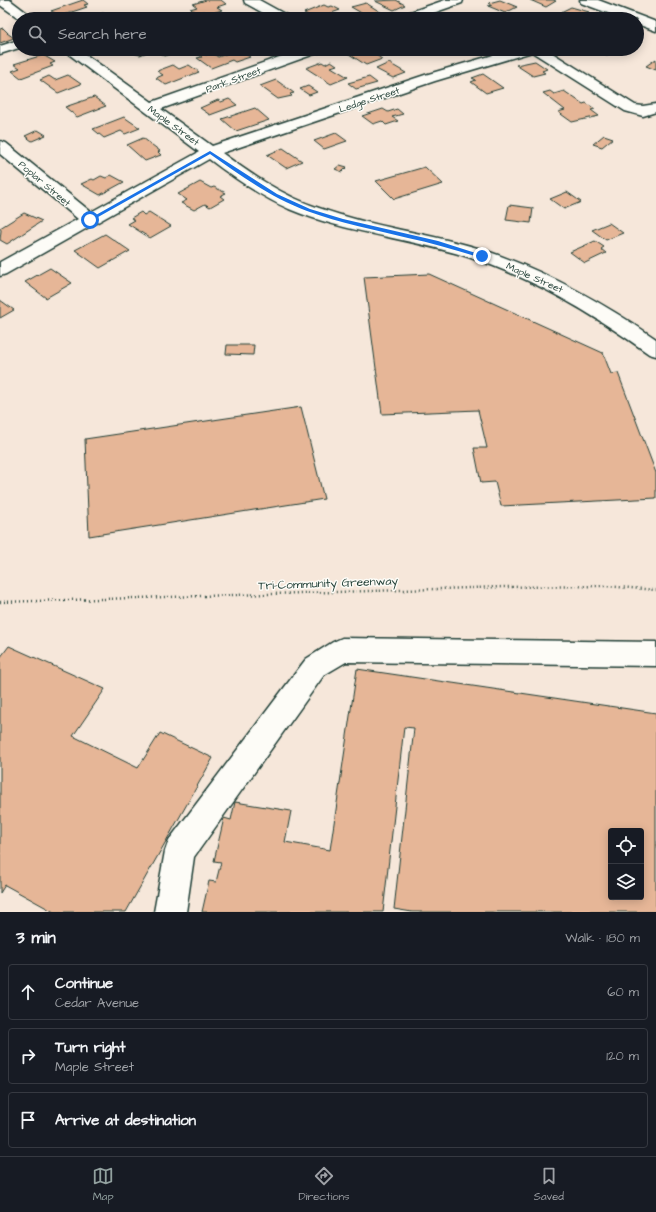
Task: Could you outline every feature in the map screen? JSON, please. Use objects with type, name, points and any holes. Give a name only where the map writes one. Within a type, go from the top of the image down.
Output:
[{"type":"street","points":[[2,0],[18,12]]},
{"type":"street","points":[[250,0],[271,12]]},
{"type":"street","points":[[424,12],[457,0]]},
{"type":"street","points":[[586,0],[618,12]]},
{"type":"street","points":[[644,22],[656,27]]},
{"type":"street","points":[[0,50],[12,46]]},
{"type":"street","name":"Maple Street","points":[[79,56],[241,174],[275,195],[309,210],[341,220],[455,248],[523,271],[592,306],[656,349]]},
{"type":"street","name":"Park Street","points":[[150,108],[296,56]]},
{"type":"street","name":"Ledge Street","points":[[0,270],[210,152],[430,78],[505,56]]},
{"type":"street","points":[[547,56],[633,110],[649,110]]},
{"type":"street","name":"Poplar Street","points":[[0,146],[90,220]]},
{"type":"street","points":[[170,912],[180,851],[316,667],[342,650],[656,654]]},
{"type":"path","name":"Tri-Community Greenway","points":[[0,602],[504,586],[605,586],[656,590]]},
{"type":"building","points":[[83,0],[88,4],[84,5],[87,7],[72,12],[51,11]]},
{"type":"building","points":[[206,0],[221,0],[226,4],[217,7],[222,10],[216,12],[195,12],[190,9],[197,7],[193,4]]},
{"type":"building","points":[[396,0],[405,5],[394,10],[375,1]]},
{"type":"building","points":[[500,0],[517,7],[507,12],[503,12],[488,6],[492,5],[489,3]]},
{"type":"building","points":[[530,0],[553,0],[556,1],[546,7]]},
{"type":"building","points":[[366,3],[380,12],[360,12],[351,7]]},
{"type":"building","points":[[324,5],[328,7],[332,6],[340,10],[334,12],[306,12]]},
{"type":"building","points":[[571,7],[589,12],[561,12]]},
{"type":"building","points":[[3,28],[12,37],[12,39],[0,43],[0,29]]},
{"type":"building","points":[[40,56],[45,56],[55,62],[50,64],[53,66],[21,78],[12,71],[20,68],[14,64]]},
{"type":"building","points":[[201,56],[250,57],[235,62],[232,60],[211,68],[197,58],[202,57]]},
{"type":"building","points":[[352,56],[378,56],[382,59],[366,65]]},
{"type":"building","points":[[656,59],[656,70],[646,66]]},
{"type":"building","points":[[331,61],[337,65],[331,67],[348,77],[331,84],[306,68],[322,62],[325,64]]},
{"type":"building","points":[[535,61],[547,69],[542,71],[545,73],[533,76],[516,65]]},
{"type":"building","points":[[389,63],[406,73],[393,78],[376,69]]},
{"type":"building","points":[[173,65],[179,69],[189,65],[199,72],[166,85],[156,78],[163,75],[157,71]]},
{"type":"building","points":[[483,74],[503,88],[486,93],[471,82],[476,80],[472,78]]},
{"type":"building","points":[[68,75],[81,84],[58,93],[40,80],[49,76],[55,80]]},
{"type":"building","points":[[369,77],[377,83],[356,89],[348,83]]},
{"type":"building","points":[[276,80],[294,93],[290,94],[292,96],[278,99],[260,86]]},
{"type":"building","points":[[308,86],[317,92],[309,95],[300,89]]},
{"type":"building","points":[[550,91],[554,94],[564,91],[583,104],[586,103],[595,109],[591,110],[599,116],[572,122],[558,112],[565,110],[543,93]]},
{"type":"building","points":[[94,97],[106,106],[77,117],[65,107]]},
{"type":"building","points":[[229,99],[237,105],[210,115],[200,108],[218,100],[221,102]]},
{"type":"building","points":[[255,108],[269,120],[236,131],[222,119]]},
{"type":"building","points":[[383,109],[388,112],[397,109],[403,114],[392,117],[398,121],[386,125],[382,121],[373,124],[362,116]]},
{"type":"building","points":[[124,117],[140,128],[125,134],[121,131],[104,138],[93,129]]},
{"type":"building","points":[[38,130],[46,135],[32,141],[25,136]]},
{"type":"building","points":[[336,133],[347,141],[324,149],[314,141]]},
{"type":"building","points":[[604,135],[613,138],[602,147],[593,144]]},
{"type":"building","points":[[143,138],[160,151],[158,152],[161,155],[145,161],[127,145]]},
{"type":"building","points":[[283,148],[302,161],[286,168],[267,155]]},
{"type":"building","points":[[340,165],[347,167],[342,172],[335,169]]},
{"type":"building","points":[[425,167],[443,184],[394,199],[376,181]]},
{"type":"building","points":[[111,175],[124,182],[100,195],[81,184],[101,176],[106,178]]},
{"type":"building","points":[[200,182],[211,188],[214,187],[226,193],[220,196],[224,199],[210,207],[205,204],[194,210],[181,203],[187,200],[178,194]]},
{"type":"building","points":[[567,192],[581,202],[564,209],[550,199]]},
{"type":"building","points":[[509,205],[533,208],[531,223],[506,220]]},
{"type":"building","points":[[141,212],[144,215],[149,212],[171,226],[150,238],[128,224],[135,220],[131,218]]},
{"type":"building","points":[[24,213],[42,221],[7,244],[0,240],[0,228]]},
{"type":"building","points":[[609,223],[623,233],[606,240],[592,230]]},
{"type":"building","points":[[105,234],[130,251],[100,268],[75,250]]},
{"type":"building","points":[[595,241],[604,247],[601,249],[606,253],[585,263],[570,252]]},
{"type":"building","points":[[50,268],[72,283],[46,298],[25,282]]},
{"type":"building","points":[[429,274],[603,353],[611,374],[618,373],[656,473],[656,498],[501,506],[495,482],[481,483],[474,448],[487,448],[478,410],[382,414],[364,277]]},
{"type":"building","points":[[0,300],[14,310],[0,318]]},
{"type":"building","points":[[227,345],[254,345],[253,355],[226,354]]},
{"type":"building","points":[[301,407],[324,499],[89,536],[85,439]]},
{"type":"building","points":[[9,646],[105,689],[73,736],[138,768],[160,733],[213,758],[126,912],[54,912],[5,885],[0,893],[0,658]]},
{"type":"building","points":[[357,669],[656,713],[656,912],[412,912],[394,909],[414,728],[404,727],[383,912],[202,912],[209,881],[216,882],[221,862],[214,861],[224,818],[231,820],[235,802],[291,811],[285,842],[330,850]]},
{"type":"route","points":[[90,220],[210,152],[241,174],[275,195],[309,210],[341,220],[418,238],[482,256]]}]
